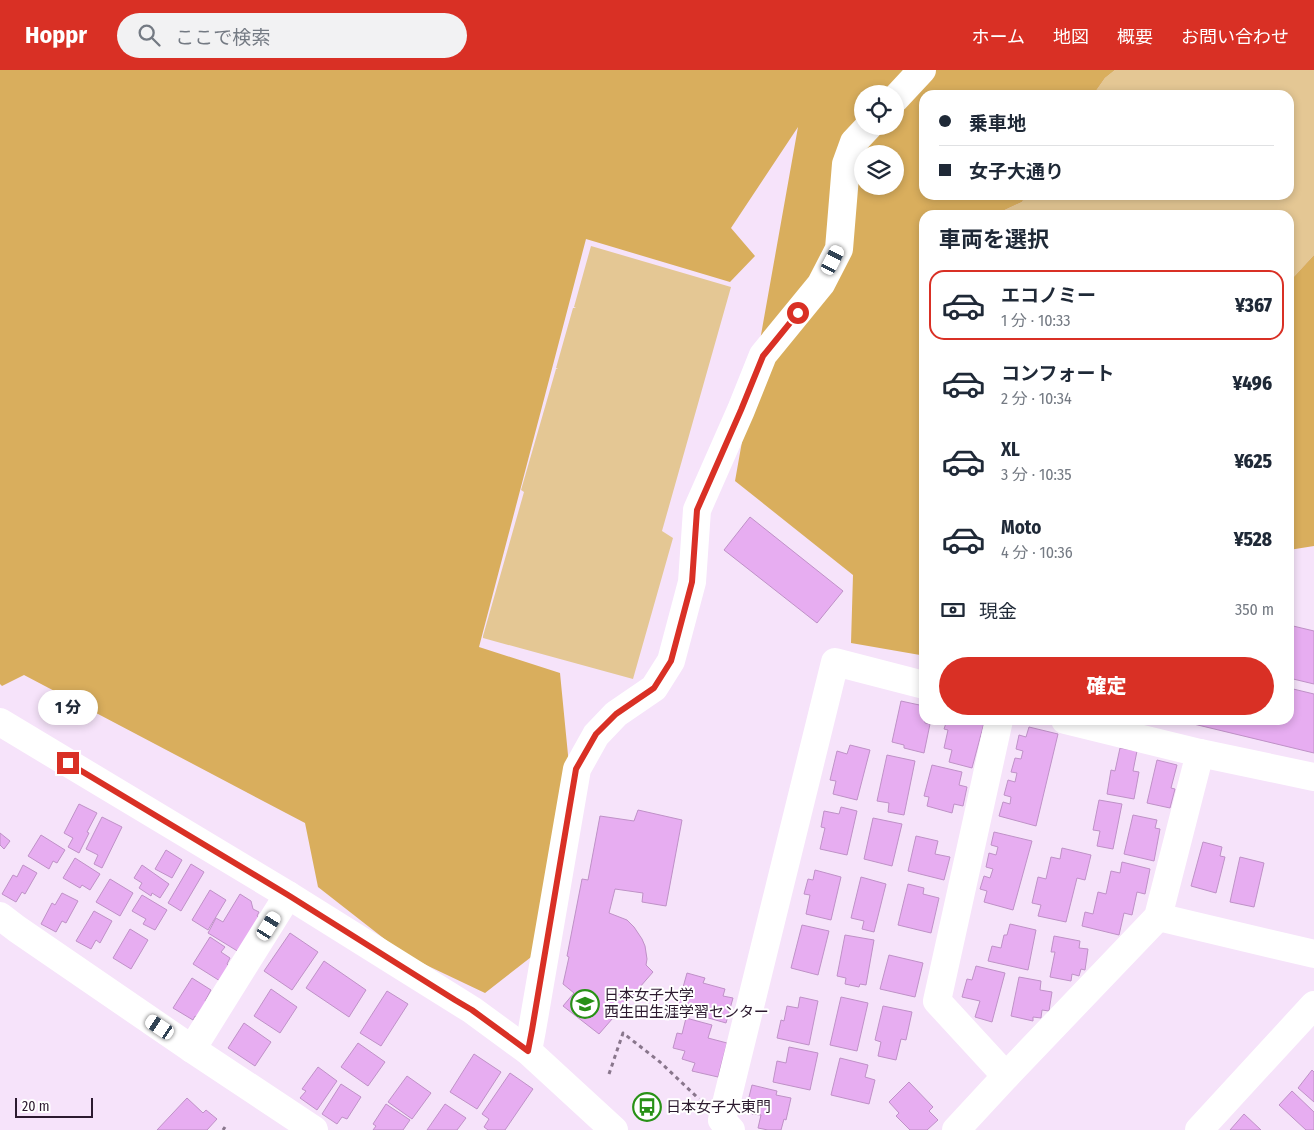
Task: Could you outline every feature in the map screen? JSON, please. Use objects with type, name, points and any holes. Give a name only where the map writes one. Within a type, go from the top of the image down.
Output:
[{"type":"street","points":[[904,89],[922,70]]},
{"type":"street","points":[[528,1051],[576,769],[596,734],[616,714],[654,688],[671,661],[692,582],[697,510],[763,356],[821,284],[839,249],[846,164],[854,142],[861,135]]},
{"type":"street","points":[[726,1125],[835,662],[919,683]]},
{"type":"street","points":[[0,722],[288,895],[472,1010],[528,1051],[614,1130]]},
{"type":"street","points":[[998,725],[937,1002],[1006,1076]]},
{"type":"street","points":[[1086,725],[1314,778]]},
{"type":"street","points":[[956,1130],[1158,917],[1200,752]]},
{"type":"street","points":[[192,1049],[288,895]]},
{"type":"street","points":[[0,916],[192,1049],[314,1130]]},
{"type":"street","points":[[1158,917],[1314,954]]},
{"type":"street","points":[[1199,1130],[1314,1006]]},
{"type":"path","points":[[609,1074],[622,1033],[660,1062],[726,1125]]},
{"type":"shaded area","points":[[0,70],[1115,70],[1105,78],[1097,90],[919,90],[919,200],[1023,200],[1005,210],[919,210],[919,655],[851,643],[853,575],[735,481],[798,127],[731,228],[755,256],[730,282],[586,239],[479,647],[560,673],[573,806],[544,947],[485,993],[405,955],[318,887],[305,823],[24,675],[2,686],[0,684]]},
{"type":"shaded area","points":[[1115,70],[1314,70],[1314,255],[1294,277],[1294,210],[1005,210],[1023,200],[1294,200],[1294,90],[1097,90],[1105,78]]},
{"type":"shaded area","points":[[591,246],[731,287],[662,531],[673,538],[633,679],[483,638],[524,492],[521,490],[556,369],[558,369],[556,368],[573,308],[576,308],[574,307]]},
{"type":"shaded area","points":[[1314,255],[1314,546],[1294,549],[1294,277]]},
{"type":"building","points":[[750,517],[843,591],[817,623],[724,550]]},
{"type":"building","points":[[1294,626],[1314,631],[1314,684],[1294,679]]},
{"type":"building","points":[[1294,689],[1314,694],[1314,753],[1198,725],[1294,725]]},
{"type":"building","points":[[901,701],[919,705],[919,725],[930,725],[924,753],[904,748],[904,745],[892,742]]},
{"type":"building","points":[[945,725],[983,725],[972,768],[949,762],[952,750],[944,748],[948,730],[944,729]]},
{"type":"building","points":[[1029,727],[1058,734],[1036,826],[999,816],[1003,802],[1010,804],[1011,797],[1004,795],[1008,780],[1015,782],[1017,773],[1011,772],[1015,758],[1021,759],[1023,751],[1016,749],[1019,735],[1026,737]]},
{"type":"building","points":[[850,745],[870,750],[857,800],[833,794],[836,781],[830,780],[837,751],[847,754]]},
{"type":"building","points":[[1120,748],[1137,751],[1133,771],[1139,772],[1134,799],[1107,794],[1111,770],[1115,771]]},
{"type":"building","points":[[887,755],[915,761],[904,815],[888,812],[889,803],[877,801]]},
{"type":"building","points":[[1157,760],[1177,765],[1171,788],[1175,789],[1170,808],[1147,803]]},
{"type":"building","points":[[932,765],[962,772],[959,785],[967,787],[963,806],[954,804],[952,813],[927,806],[929,797],[924,796]]},
{"type":"building","points":[[1099,800],[1122,804],[1113,849],[1097,846],[1100,831],[1093,830]]},
{"type":"building","points":[[79,804],[97,813],[79,853],[68,847],[73,838],[64,833]]},
{"type":"building","points":[[841,807],[857,811],[847,855],[820,849],[825,828],[821,827],[824,811],[839,814]]},
{"type":"building","points":[[638,810],[682,820],[666,906],[642,902],[643,893],[615,889],[609,913],[627,920],[634,927],[645,946],[646,965],[653,972],[599,1034],[563,1006],[574,993],[563,984],[569,957],[567,956],[582,879],[588,880],[600,816],[634,821]]},
{"type":"building","points":[[1133,815],[1157,820],[1155,828],[1160,829],[1154,861],[1124,854]]},
{"type":"building","points":[[102,817],[122,827],[102,868],[94,864],[98,855],[86,849]]},
{"type":"building","points":[[873,818],[902,824],[892,866],[864,859]]},
{"type":"building","points":[[994,832],[1032,841],[1013,910],[984,902],[987,891],[980,889],[984,876],[990,878],[993,869],[986,867],[989,853],[996,855],[998,847],[991,845]]},
{"type":"building","points":[[0,833],[10,841],[4,849],[0,845]]},
{"type":"building","points":[[41,835],[65,850],[57,863],[53,861],[49,869],[28,856]]},
{"type":"building","points":[[916,836],[938,841],[935,854],[950,857],[944,880],[908,871]]},
{"type":"building","points":[[1203,842],[1222,847],[1220,856],[1225,857],[1216,893],[1191,886]]},
{"type":"building","points":[[1062,848],[1091,855],[1085,880],[1077,878],[1066,922],[1038,916],[1041,905],[1032,903],[1038,877],[1046,879],[1051,857],[1060,859]]},
{"type":"building","points":[[166,850],[182,860],[172,878],[155,869]]},
{"type":"building","points":[[1240,857],[1264,863],[1254,907],[1230,902]]},
{"type":"building","points":[[75,858],[100,874],[90,890],[82,885],[80,888],[63,878]]},
{"type":"building","points":[[1122,862],[1150,869],[1145,894],[1137,892],[1132,915],[1124,913],[1119,935],[1082,926],[1085,912],[1093,914],[1098,892],[1106,894],[1111,871],[1120,873]]},
{"type":"building","points":[[191,864],[204,872],[181,911],[168,903]]},
{"type":"building","points":[[23,865],[37,873],[25,894],[22,892],[16,902],[2,894],[13,875],[17,877]]},
{"type":"building","points":[[142,865],[169,884],[160,898],[152,893],[151,896],[139,888],[142,883],[134,878]]},
{"type":"building","points":[[815,870],[841,877],[831,920],[806,914],[810,895],[804,894],[808,879],[813,880]]},
{"type":"building","points":[[861,877],[886,884],[874,932],[862,929],[864,921],[851,918]]},
{"type":"building","points":[[110,879],[133,893],[120,916],[96,902]]},
{"type":"building","points":[[908,884],[924,888],[923,894],[939,898],[931,933],[898,925]]},
{"type":"building","points":[[210,890],[226,900],[208,930],[192,920]]},
{"type":"building","points":[[62,893],[78,901],[66,923],[62,921],[56,932],[41,924],[52,903],[55,905]]},
{"type":"building","points":[[240,894],[251,901],[253,909],[259,912],[257,916],[260,918],[239,952],[208,933],[216,918],[223,922]]},
{"type":"building","points":[[142,895],[167,910],[155,930],[143,924],[146,919],[132,911]]},
{"type":"building","points":[[94,911],[112,921],[100,943],[96,940],[91,949],[76,941]]},
{"type":"building","points":[[1010,924],[1036,930],[1028,970],[988,961],[992,946],[1001,948],[1004,935],[1007,935]]},
{"type":"building","points":[[802,925],[829,931],[818,975],[791,968]]},
{"type":"building","points":[[130,929],[148,940],[131,969],[113,958]]},
{"type":"building","points":[[290,933],[318,952],[292,990],[264,971]]},
{"type":"building","points":[[845,935],[874,940],[866,985],[860,984],[859,987],[845,984],[846,978],[837,976]]},
{"type":"building","points":[[1054,936],[1080,941],[1079,948],[1088,949],[1085,970],[1081,969],[1079,976],[1072,974],[1071,981],[1050,977],[1055,952],[1051,952]]},
{"type":"building","points":[[210,937],[225,947],[221,952],[230,958],[227,964],[229,966],[220,981],[193,964]]},
{"type":"building","points":[[889,955],[923,963],[915,997],[880,989]]},
{"type":"building","points":[[324,961],[366,990],[349,1017],[306,988]]},
{"type":"building","points":[[976,966],[1005,973],[992,1022],[975,1017],[980,1001],[962,997],[967,979],[972,980]]},
{"type":"building","points":[[687,973],[705,978],[703,983],[725,989],[723,996],[733,998],[726,1023],[677,1009]]},
{"type":"building","points":[[1019,977],[1041,981],[1040,990],[1052,992],[1049,1011],[1042,1010],[1041,1018],[1033,1017],[1033,1021],[1011,1016]]},
{"type":"building","points":[[192,978],[211,990],[205,1001],[210,1005],[201,1019],[195,1016],[193,1020],[173,1008]]},
{"type":"building","points":[[271,989],[297,1007],[280,1033],[254,1016]]},
{"type":"building","points":[[387,991],[408,1004],[381,1046],[360,1033]]},
{"type":"building","points":[[800,997],[818,1001],[809,1045],[777,1038],[781,1020],[784,1021],[787,1006],[798,1008]]},
{"type":"building","points":[[841,997],[868,1003],[857,1051],[830,1045]]},
{"type":"building","points":[[883,1006],[912,1012],[906,1040],[901,1039],[896,1060],[878,1056],[881,1042],[875,1040]]},
{"type":"building","points":[[686,1018],[712,1025],[708,1038],[727,1043],[718,1077],[692,1071],[695,1063],[682,1059],[685,1051],[673,1048],[677,1033],[682,1034]]},
{"type":"building","points":[[244,1023],[271,1042],[255,1066],[228,1048]]},
{"type":"building","points":[[358,1043],[385,1062],[368,1086],[341,1067]]},
{"type":"building","points":[[789,1047],[818,1053],[810,1090],[773,1082],[777,1061],[786,1063]]},
{"type":"building","points":[[474,1054],[501,1072],[477,1109],[450,1092]]},
{"type":"building","points":[[840,1058],[868,1065],[865,1077],[875,1080],[869,1104],[831,1095]]},
{"type":"building","points":[[318,1067],[337,1081],[317,1110],[300,1098],[306,1091],[302,1089]]},
{"type":"building","points":[[1312,1070],[1314,1072],[1314,1102],[1298,1088]]},
{"type":"building","points":[[510,1073],[533,1089],[505,1130],[488,1130],[484,1127],[489,1119],[482,1114]]},
{"type":"building","points":[[407,1076],[431,1093],[412,1119],[388,1102]]},
{"type":"building","points":[[909,1082],[933,1107],[929,1111],[938,1120],[927,1130],[910,1130],[896,1116],[899,1113],[889,1102]]},
{"type":"building","points":[[341,1084],[361,1097],[347,1119],[342,1117],[337,1124],[322,1114]]},
{"type":"building","points":[[752,1085],[777,1091],[776,1095],[791,1098],[786,1120],[784,1119],[781,1130],[758,1128],[761,1115],[752,1114],[755,1103],[748,1101]]},
{"type":"building","points":[[1292,1091],[1314,1112],[1314,1130],[1306,1130],[1279,1105]]},
{"type":"building","points":[[187,1098],[203,1113],[206,1110],[217,1119],[207,1130],[157,1130]]},
{"type":"building","points":[[386,1104],[410,1120],[403,1130],[373,1130],[376,1126],[373,1124]]},
{"type":"building","points":[[445,1104],[466,1118],[457,1130],[427,1130]]},
{"type":"building","points":[[1244,1114],[1261,1130],[1230,1130]]},
{"type":"place","name":"日本女子大学 西生田生涯学習センター","points":[[585,1004]]},
{"type":"place","name":"日本女子大東門","points":[[647,1107]]},
{"type":"route","points":[[68,763],[288,895],[472,1010],[528,1051],[576,769],[596,734],[616,714],[654,688],[671,661],[692,582],[697,510],[763,356],[798,313]]}]
